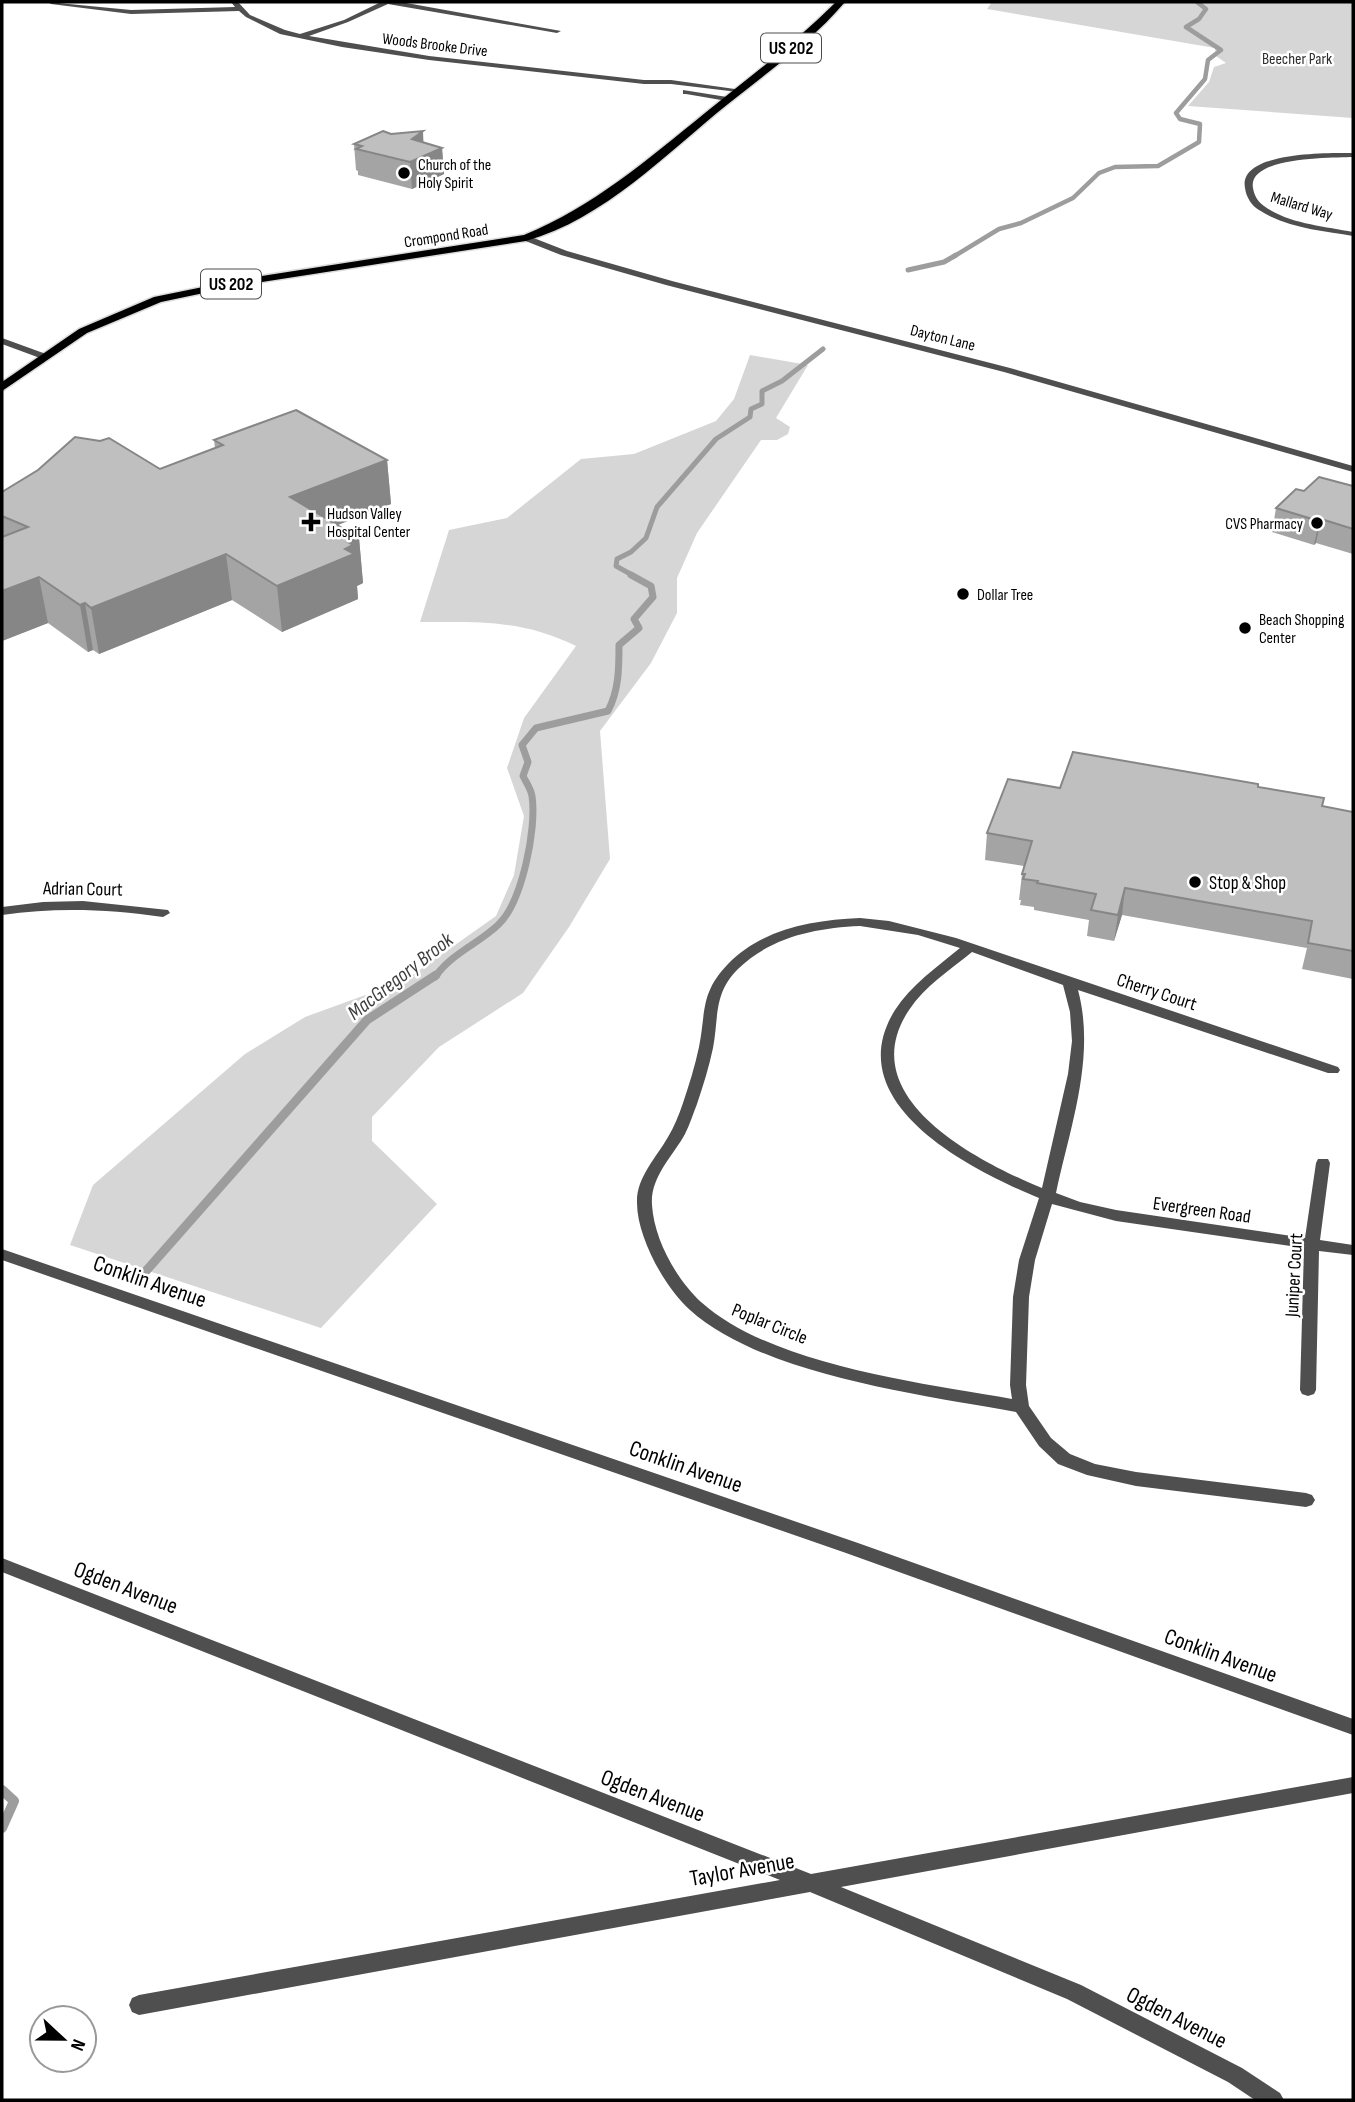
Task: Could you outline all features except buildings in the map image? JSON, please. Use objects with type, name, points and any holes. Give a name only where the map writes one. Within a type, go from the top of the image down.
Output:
[{"type":"main road","name":"Crompond Road","points":[[2,387],[43,356],[105,319],[177,295],[242,282],[526,238],[563,224],[591,207],[727,99],[793,46],[841,2]]},
{"type":"street","points":[[51,2],[131,12],[236,5]]},
{"type":"street","points":[[301,36],[346,21],[388,2],[557,31]]},
{"type":"street","name":"Woods Brooke Drive","points":[[236,5],[266,25],[301,36],[429,58],[644,82],[727,99]]},
{"type":"street","name":"Woods Brooke Drive","points":[[644,82],[671,82],[738,90]]},
{"type":"street","name":"Mallard Way","points":[[1353,155],[1269,163],[1257,168],[1249,176],[1247,184],[1258,206],[1272,214],[1353,234]]},
{"type":"street","name":"Dayton Lane","points":[[526,238],[564,253],[669,284],[1007,370],[1353,469]]},
{"type":"street","points":[[2,341],[43,356]]},
{"type":"street","name":"Adrian Court","points":[[2,911],[66,904],[99,905],[163,914]]},
{"type":"street","name":"Poplar Circle","points":[[969,948],[884,925],[835,922],[772,938],[746,955],[726,974],[711,1000],[707,1044],[694,1092],[676,1138],[650,1178],[644,1200],[649,1233],[676,1281],[696,1307],[719,1326],[756,1345],[816,1363],[908,1387],[1021,1407]]},
{"type":"street","points":[[969,948],[927,981],[896,1021],[887,1061],[891,1079],[911,1111],[948,1142],[993,1169],[1048,1194]]},
{"type":"street","name":"Cherry Court","points":[[969,948],[1333,1070]]},
{"type":"street","points":[[1069,982],[1077,1012],[1079,1041],[1075,1074],[1048,1194],[1027,1260],[1021,1297],[1018,1385],[1021,1407],[1045,1442],[1064,1459],[1093,1470],[1136,1479],[1306,1500]]},
{"type":"street","name":"Juniper Court","points":[[1308,1390],[1312,1244],[1323,1163]]},
{"type":"street","name":"Evergreen Road","points":[[1048,1194],[1075,1206],[1126,1217],[1353,1250]]},
{"type":"street","name":"Conklin Avenue","points":[[2,1254],[852,1548],[1353,1727]]},
{"type":"street","name":"Ogden Avenue","points":[[2,1565],[808,1882],[1074,1992],[1235,2075],[1273,2100]]},
{"type":"street","name":"Taylor Avenue","points":[[139,2005],[808,1882],[1255,1805],[1353,1785]]},
{"type":"green space","name":"Beecher Park","points":[[992,2],[1353,2],[1353,118],[1188,106],[1209,82],[1214,67],[1226,63],[1216,56],[1215,48],[987,9]]},
{"type":"green space","points":[[750,355],[808,365],[776,418],[790,427],[788,434],[777,440],[761,440],[697,533],[677,578],[677,613],[651,663],[600,731],[610,859],[569,927],[523,993],[439,1047],[372,1117],[372,1141],[437,1204],[321,1328],[70,1245],[93,1185],[245,1054],[305,1017],[404,981],[496,916],[514,875],[524,816],[507,768],[524,718],[576,646],[537,631],[499,624],[420,622],[449,530],[507,518],[581,459],[634,454],[716,421],[734,399]]},
{"type":"waterway","name":"MacGregory Brook","points":[[953,257],[999,229],[1021,223],[1073,198],[1099,173],[1115,167],[1158,166],[1199,142],[1200,124],[1180,119],[1176,113],[1205,79],[1208,60],[1221,50],[1186,27],[1199,19],[1206,9],[1197,2]]},
{"type":"waterway","name":"MacGregory Brook","points":[[908,270],[944,262],[956,255]]},
{"type":"waterway","name":"MacGregory Brook","points":[[634,576],[616,566],[617,559],[631,552],[646,538],[657,507],[716,439],[750,417],[751,409],[762,404],[762,391],[782,381],[823,349]]},
{"type":"waterway","name":"MacGregory Brook","points":[[435,977],[449,961],[498,925],[507,914],[521,883],[530,845],[533,810],[531,793],[523,776],[528,762],[522,745],[536,728],[608,711],[612,703],[619,645],[639,628],[634,619],[653,597],[651,586],[631,575]]},
{"type":"waterway","name":"MacGregory Brook","points":[[146,1271],[367,1020],[436,975]]},
{"type":"waterway","name":"MacGregory Brook","points":[[2,1790],[14,1801],[2,1828]]},
{"type":"place","name":"Church of the Holy Spirit","points":[[404,173]]},
{"type":"place","name":"Hudson Valley Hospital Center","points":[[311,522]]},
{"type":"place","name":"CVS Pharmacy","points":[[1317,523]]},
{"type":"place","name":"Dollar Tree","points":[[963,594]]},
{"type":"place","name":"Beach Shopping Center","points":[[1245,628]]},
{"type":"place","name":"Stop & Shop","points":[[1195,882]]}]
